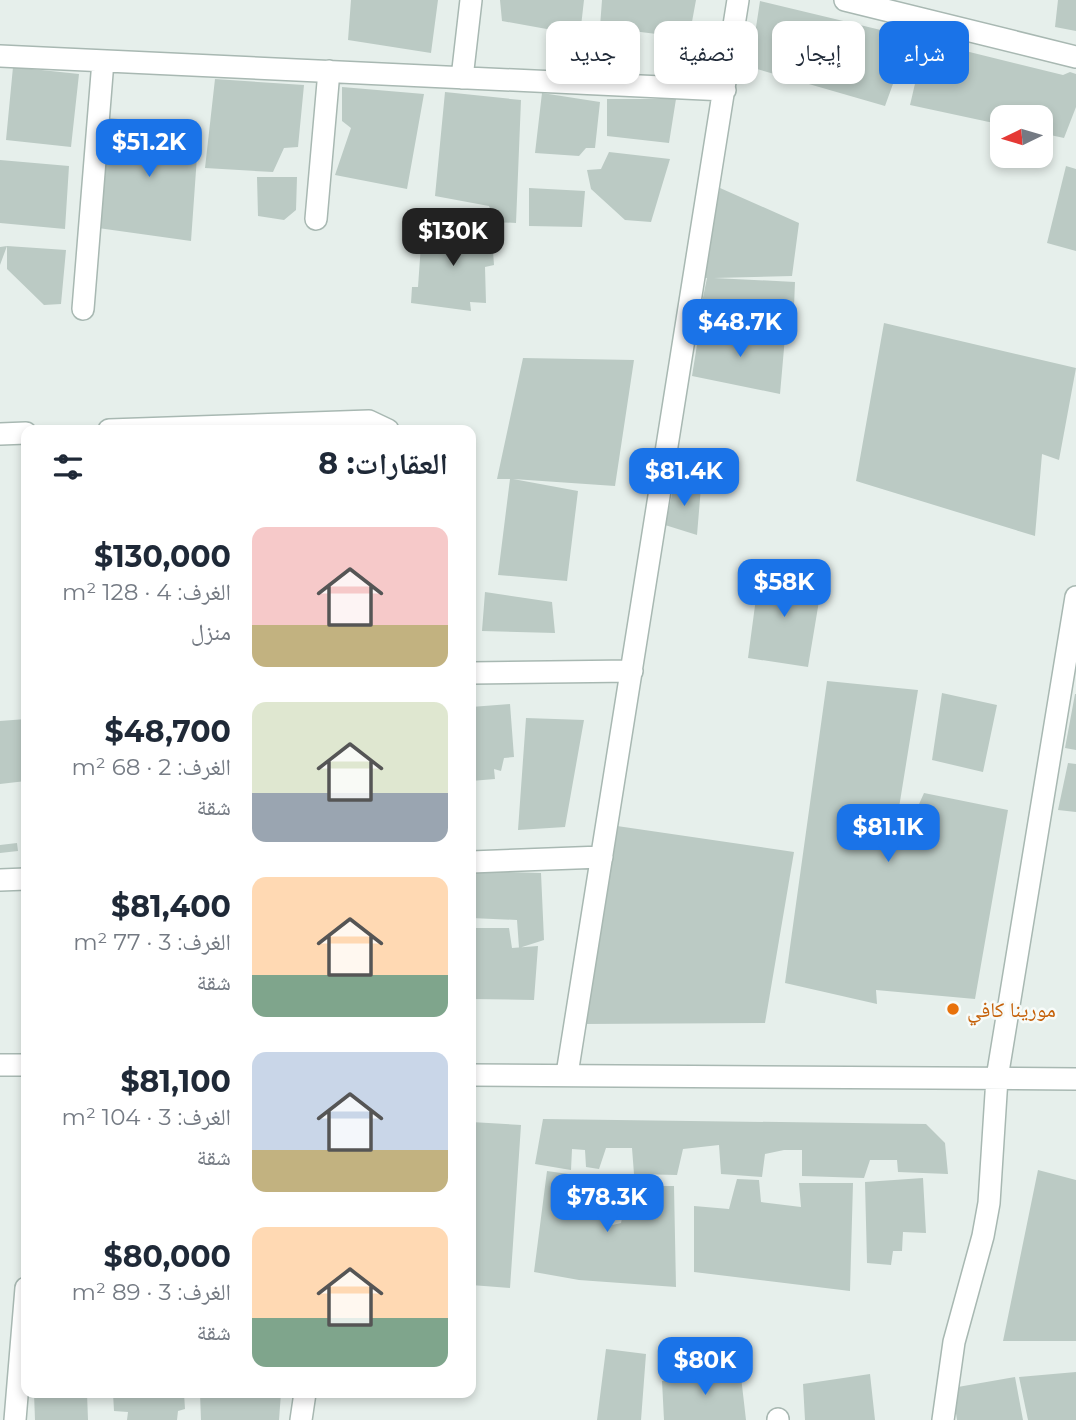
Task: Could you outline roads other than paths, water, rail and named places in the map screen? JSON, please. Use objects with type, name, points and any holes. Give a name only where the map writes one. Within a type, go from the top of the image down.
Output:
[{"type":"street","points":[[462,78],[471,0]]},
{"type":"street","points":[[567,1074],[726,90],[738,0]]},
{"type":"street","points":[[845,0],[1076,57]]},
{"type":"street","points":[[0,57],[726,90]]},
{"type":"street","points":[[83,309],[103,61]]},
{"type":"street","points":[[316,219],[329,72]]},
{"type":"street","points":[[253,425],[369,421],[377,425]]},
{"type":"street","points":[[0,434],[21,433]]},
{"type":"street","points":[[943,1420],[954,1342],[983,1236],[989,1203],[997,1077],[1076,597]]},
{"type":"street","points":[[476,673],[632,671]]},
{"type":"street","points":[[476,862],[602,857]]},
{"type":"street","points":[[0,880],[21,879]]},
{"type":"street","points":[[0,1065],[21,1065]]},
{"type":"street","points":[[476,1074],[1076,1079]]},
{"type":"street","points":[[15,1420],[21,1348]]},
{"type":"street","points":[[302,1420],[304,1398]]},
{"type":"place","name":"مورينا كافي","points":[[953,1009]]}]
